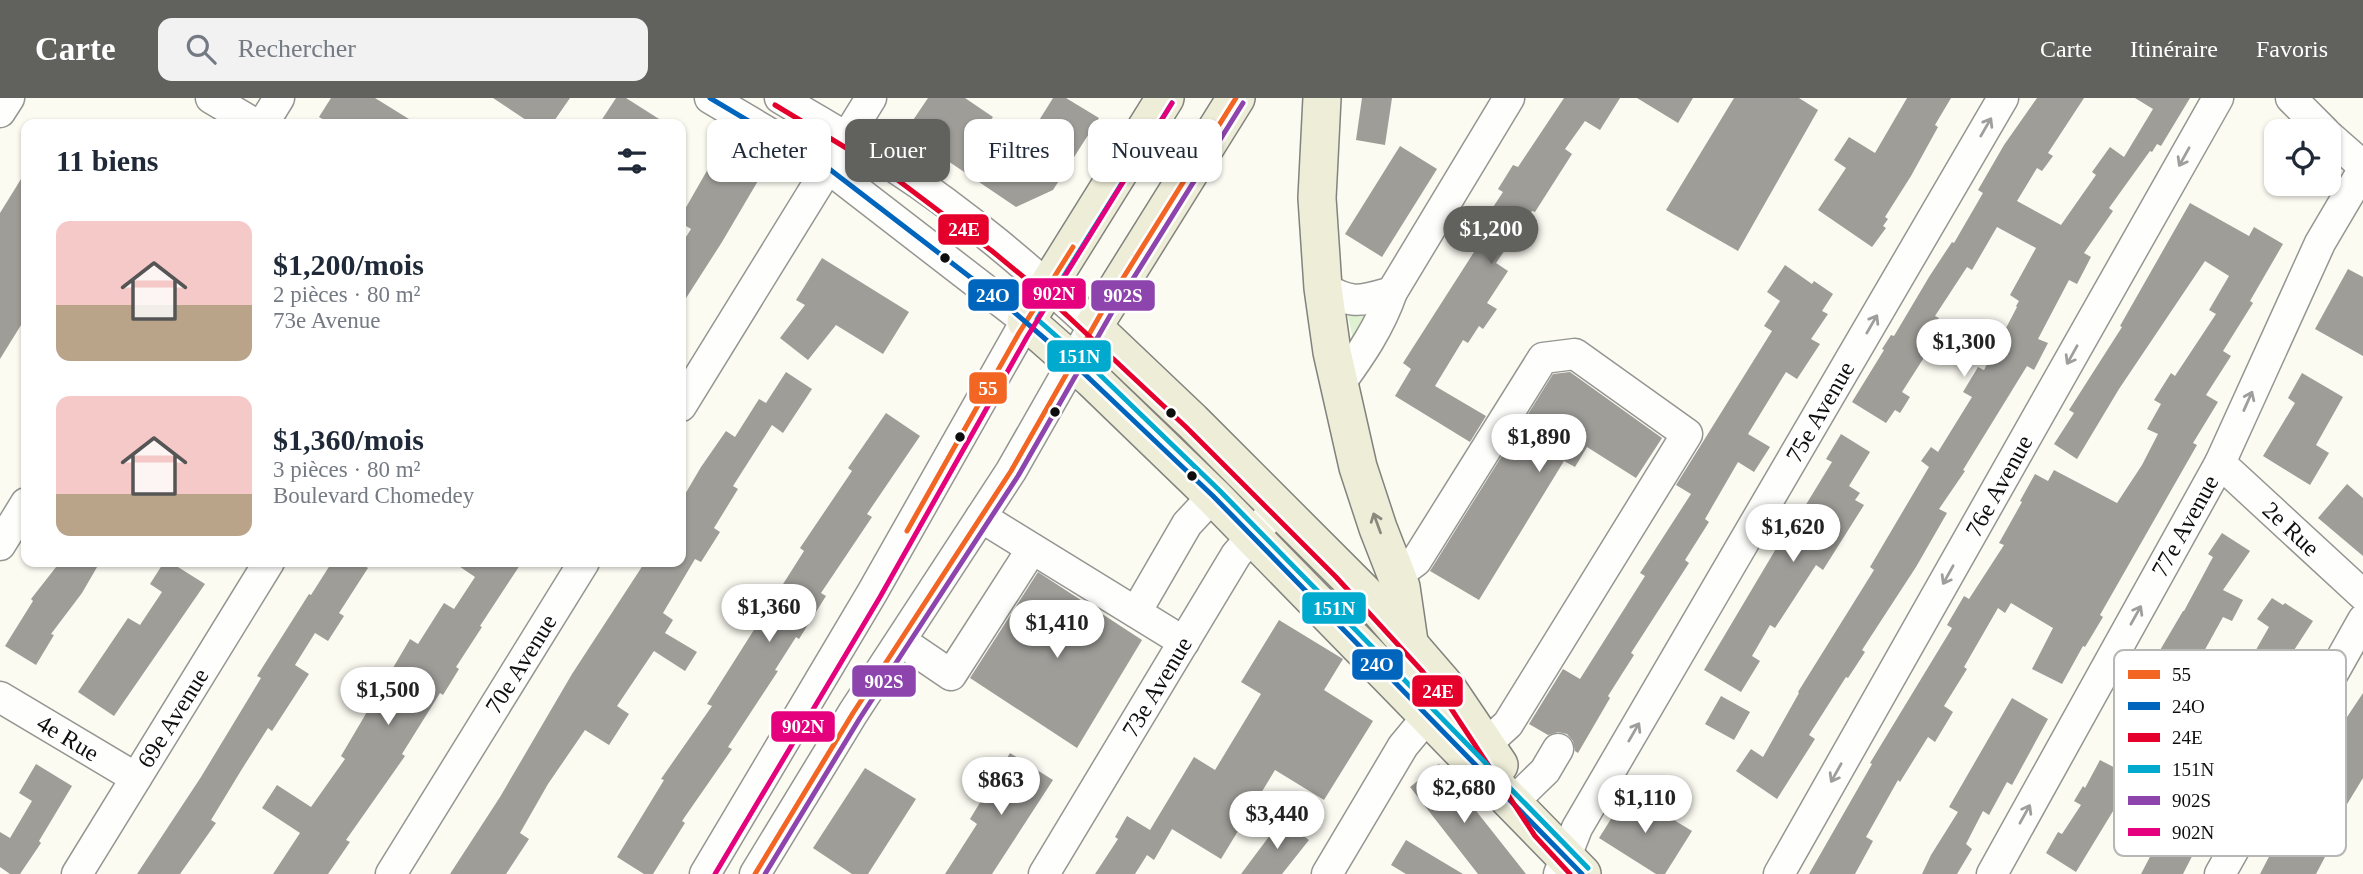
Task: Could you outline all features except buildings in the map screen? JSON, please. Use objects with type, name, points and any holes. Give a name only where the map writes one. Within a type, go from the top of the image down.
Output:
[{"type":"main road","points":[[1165,98],[1026,321],[1252,535],[1438,703],[1562,859]]},
{"type":"main road","points":[[1236,98],[1093,327],[1278,506],[1409,642]]},
{"type":"main road","points":[[1322,98],[1317,198],[1323,288],[1338,386],[1366,494],[1401,587],[1409,642],[1438,703]]},
{"type":"street","points":[[0,112],[9,98]]},
{"type":"street","points":[[211,98],[247,119]]},
{"type":"street","points":[[266,119],[279,98]]},
{"type":"street","points":[[710,98],[746,119]]},
{"type":"street","points":[[780,98],[845,137]]},
{"type":"street","points":[[858,119],[871,98]]},
{"type":"street","points":[[1338,386],[1384,316],[1392,292],[1509,98]]},
{"type":"street","name":"75e Avenue","points":[[1562,859],[1577,828],[2003,98]]},
{"type":"street","name":"76e Avenue","points":[[1779,874],[2218,98]]},
{"type":"street","points":[[2291,98],[2313,119]]},
{"type":"street","points":[[831,162],[845,140]]},
{"type":"street","points":[[2341,147],[2363,168]]},
{"type":"street","name":"77e Avenue","points":[[2116,650],[2220,463],[2320,243],[2363,168]]},
{"type":"street","points":[[705,874],[872,593],[1026,321],[831,169]]},
{"type":"street","points":[[686,398],[819,182]]},
{"type":"street","points":[[760,872],[846,724],[1032,436],[1093,327],[1049,286],[915,182]]},
{"type":"street","points":[[1323,288],[1353,301],[1392,292]]},
{"type":"street","points":[[1396,575],[1416,561],[1544,358],[1576,354],[1687,434],[1508,724],[1478,752]]},
{"type":"street","name":"2e Rue","points":[[2220,463],[2363,595]]},
{"type":"street","points":[[1136,612],[1187,524],[1213,496]]},
{"type":"street","name":"73e Avenue","points":[[1044,874],[1236,555],[1278,506]]},
{"type":"street","points":[[0,545],[21,511]]},
{"type":"street","points":[[981,517],[1184,642]]},
{"type":"street","points":[[901,641],[951,675],[1032,549]]},
{"type":"street","name":"69e Avenue","points":[[77,874],[265,567]]},
{"type":"street","name":"70e Avenue","points":[[390,874],[581,567]]},
{"type":"street","points":[[2346,650],[2363,620]]},
{"type":"street","name":"77e Avenue","points":[[1992,874],[2114,654]]},
{"type":"street","name":"4e Rue","points":[[0,697],[136,778]]},
{"type":"street","points":[[1327,874],[1403,746],[1438,703]]},
{"type":"street","points":[[1516,799],[1545,771],[1558,749]]},
{"type":"street","points":[[2220,874],[2230,856]]},
{"type":"green space","points":[[1370,310],[1354,344],[1347,311]]},
{"type":"green space","points":[[1298,547],[1396,649],[1414,677],[1290,555]]},
{"type":"transit line","name":"24O","points":[[710,98],[828,168],[1000,300],[1073,363],[1213,496],[1582,874]]},
{"type":"transit line","name":"55","points":[[755,874],[853,713],[1011,471],[1103,310],[1236,98]]},
{"type":"transit line","name":"151N","points":[[1172,103],[1037,319],[1098,373],[1219,490],[1588,868]]},
{"type":"transit line","name":"902N","points":[[715,874],[880,597],[1027,337],[1172,103]]},
{"type":"transit line","name":"902S","points":[[765,874],[860,718],[1018,476],[1111,314],[1243,103]]},
{"type":"transit line","name":"24E","points":[[775,105],[891,175],[992,251],[1043,293],[1186,427],[1336,577],[1423,672],[1450,707],[1535,836],[1570,874]]},
{"type":"transit line","name":"55","points":[[907,531],[1019,333],[1073,247]]}]
